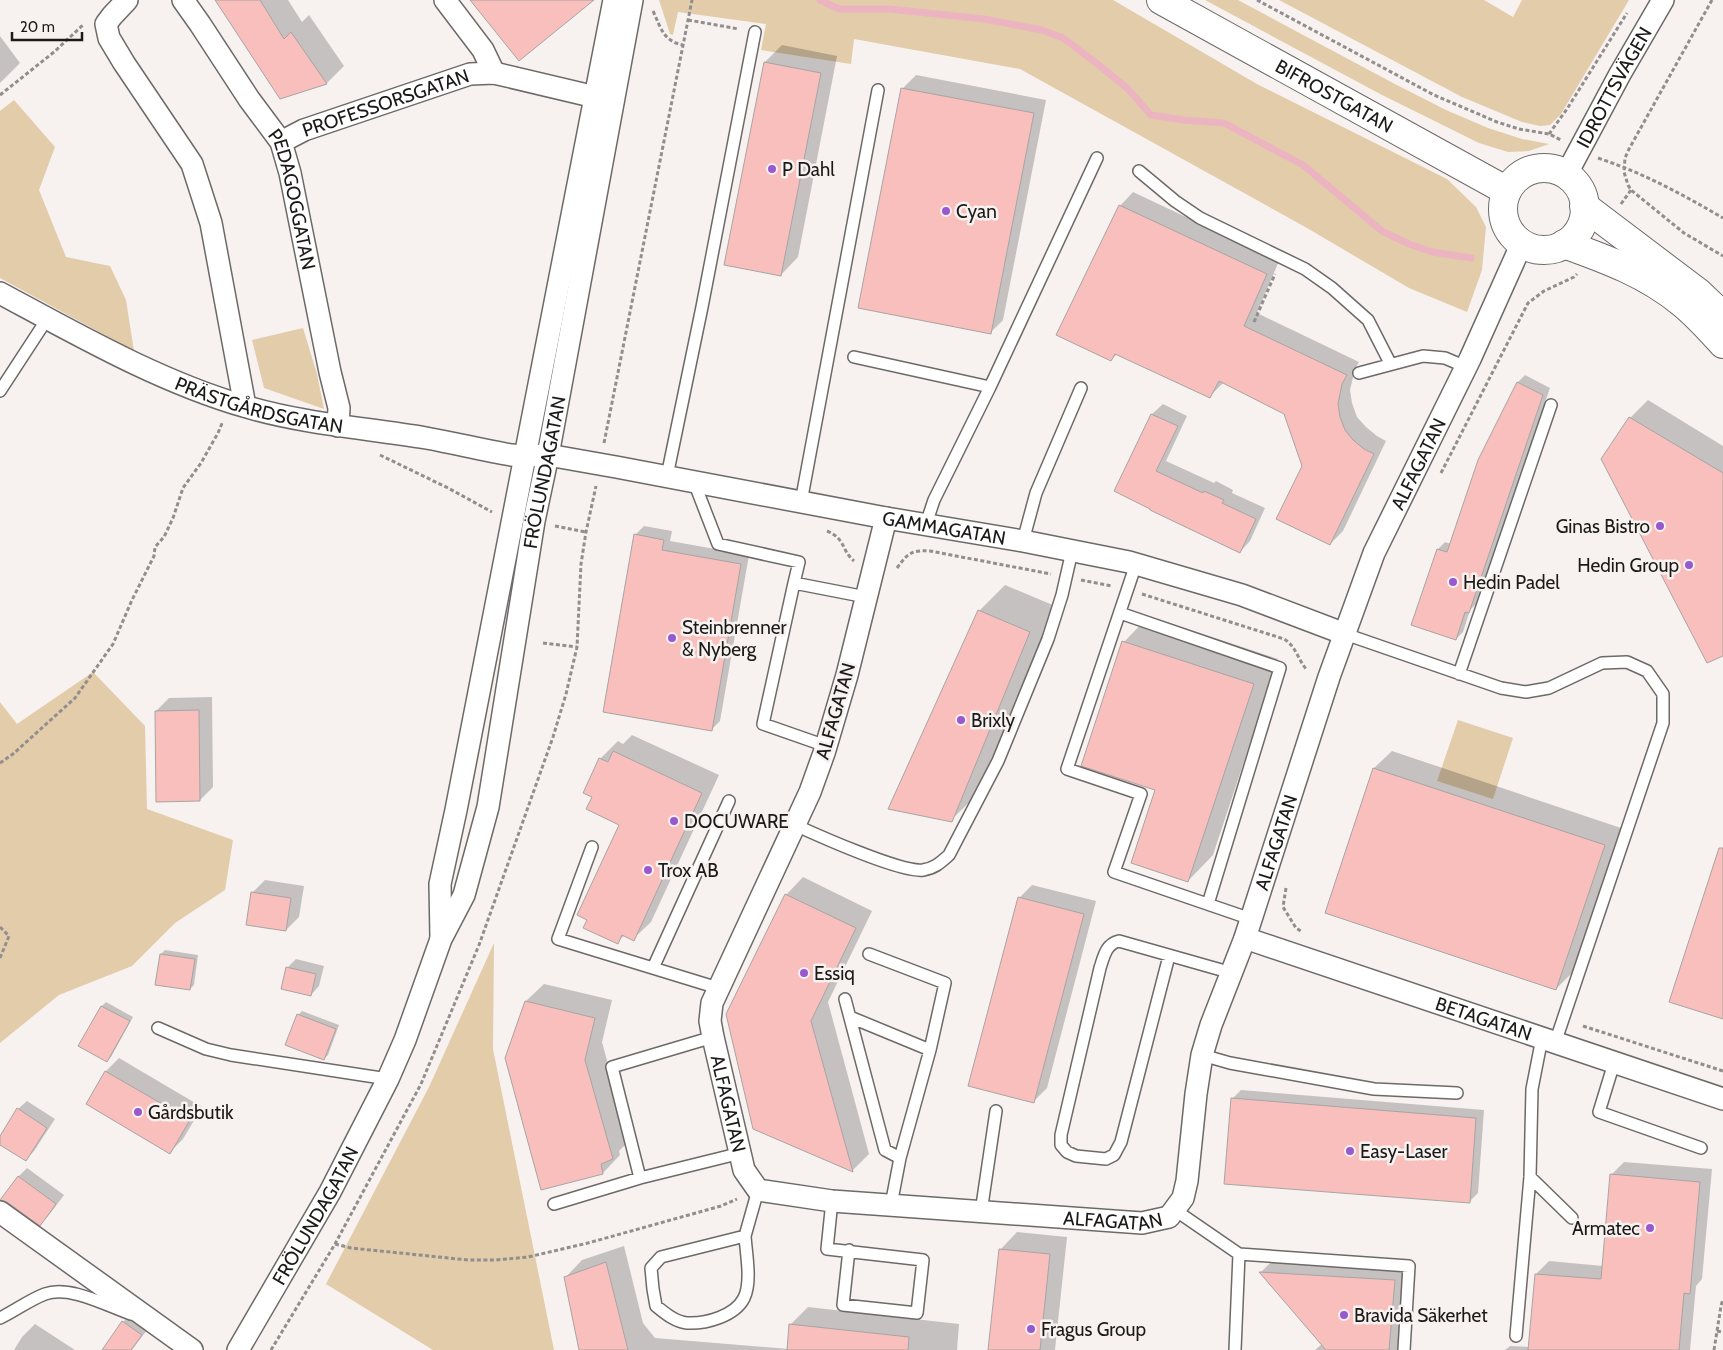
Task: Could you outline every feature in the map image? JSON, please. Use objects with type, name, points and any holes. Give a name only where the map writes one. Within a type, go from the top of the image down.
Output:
[{"type":"main road","name":"BIFROSTGATAN","points":[[1161,0],[1507,191]]},
{"type":"main road","points":[[1554,169],[1566,175],[1582,194],[1584,206],[1583,220],[1579,230],[1573,238],[1551,249],[1536,249],[1522,243],[1508,229],[1505,220],[1503,210],[1507,191],[1515,180],[1533,170],[1554,169]]},
{"type":"main road","points":[[1584,206],[1699,293],[1723,316]]},
{"type":"main road","points":[[1564,244],[1622,266],[1662,288],[1682,303],[1723,344]]},
{"type":"street","points":[[127,0],[106,24],[109,38],[192,164],[211,222],[237,404]]},
{"type":"street","name":"PEDAGOGGATAN","points":[[183,0],[249,99],[281,142],[290,174],[326,356],[339,408],[338,426]]},
{"type":"street","points":[[445,0],[483,50],[494,73]]},
{"type":"street","name":"FRÖLUNDAGATAN","points":[[604,99],[614,0]]},
{"type":"street","name":"FRÖLUNDAGATAN","points":[[238,1350],[325,1200],[388,1079],[405,1040],[441,939],[464,895],[488,807],[534,521],[536,456],[604,99],[632,0]]},
{"type":"street","name":"IDROTTSVÄGEN","points":[[1566,175],[1663,0]]},
{"type":"street","name":"PROFESSORSGATAN","points":[[281,142],[304,130],[470,74],[494,73],[604,99]]},
{"type":"street","name":"ALFAGATAN","points":[[886,518],[844,684],[810,792],[712,1003],[710,1021],[712,1036],[744,1170],[758,1190],[832,1201],[1142,1223],[1169,1218],[1183,1198],[1187,1181],[1202,1055],[1211,1025],[1248,928],[1344,634],[1374,553],[1466,367],[1522,243]]},
{"type":"street","name":"PRÄSTGÅRDSGATAN","points":[[0,293],[47,319],[157,374],[237,404],[276,415],[338,426],[426,438],[511,455],[536,456]]},
{"type":"street","name":"FRÖLUNDAGATAN","points":[[441,939],[440,884],[460,791],[512,517],[536,456]]},
{"type":"street","name":"GAMMAGATAN","points":[[536,456],[600,464],[886,518],[1023,541],[1136,564],[1242,595],[1344,634]]},
{"type":"street","name":"BETAGATAN","points":[[1248,928],[1548,1040],[1723,1099]]},
{"type":"street","points":[[0,1212],[192,1350]]},
{"type":"lane","points":[[666,476],[702,307],[755,32]]},
{"type":"lane","points":[[801,502],[878,90]]},
{"type":"lane","points":[[926,524],[934,500],[990,387],[1097,158]]},
{"type":"lane","points":[[1139,171],[1175,201],[1200,218],[1304,269],[1332,288],[1368,320],[1390,363]]},
{"type":"lane","points":[[0,391],[47,319]]},
{"type":"lane","points":[[1359,373],[1390,363],[1423,356],[1445,358],[1466,367]]},
{"type":"lane","points":[[854,357],[990,387]]},
{"type":"lane","points":[[1023,541],[1036,493],[1081,388]]},
{"type":"lane","points":[[1459,674],[1551,405]]},
{"type":"lane","points":[[694,482],[718,544],[799,562],[763,724],[826,746]]},
{"type":"lane","points":[[795,825],[896,865],[920,870],[937,867],[949,855],[998,761],[1048,638],[1072,551]]},
{"type":"lane","points":[[1136,564],[1066,768],[1141,794],[1114,872],[1208,904],[1248,928]]},
{"type":"lane","points":[[794,583],[866,597]]},
{"type":"lane","points":[[1120,613],[1280,668],[1208,904]]},
{"type":"lane","points":[[1344,634],[1501,688],[1526,692],[1549,688],[1602,663],[1627,662],[1647,672],[1663,694],[1663,723],[1563,1019],[1548,1040],[1532,1089],[1530,1177],[1516,1336]]},
{"type":"lane","points":[[653,968],[729,801]]},
{"type":"lane","points":[[592,847],[558,939],[718,988]]},
{"type":"lane","points":[[1169,956],[1121,1142],[1114,1155],[1106,1160],[1076,1156],[1068,1152],[1061,1144],[1061,1134],[1100,968],[1106,951],[1113,943],[1119,941],[1232,973]]},
{"type":"lane","points":[[869,954],[945,983],[930,1050],[900,1158],[891,1205]]},
{"type":"lane","points":[[845,999],[886,1150],[900,1158]]},
{"type":"lane","points":[[850,1017],[930,1050]]},
{"type":"lane","points":[[158,1028],[206,1049],[231,1055],[388,1079]]},
{"type":"lane","points":[[640,1178],[612,1067],[712,1036]]},
{"type":"lane","points":[[1202,1055],[1230,1063],[1374,1089],[1457,1093]]},
{"type":"lane","points":[[1614,1063],[1599,1112],[1701,1148]]},
{"type":"lane","points":[[981,1212],[996,1111]]},
{"type":"lane","points":[[554,1204],[640,1178],[741,1153]]},
{"type":"lane","points":[[1530,1177],[1572,1218]]},
{"type":"lane","points":[[745,1236],[661,1257],[651,1268],[656,1306],[672,1318],[686,1323],[716,1319],[735,1310],[745,1297],[748,1276],[745,1236],[758,1190]]},
{"type":"lane","points":[[832,1201],[827,1249],[849,1250],[923,1260],[917,1313],[843,1305],[849,1250]]},
{"type":"lane","points":[[1175,1210],[1239,1254],[1409,1266],[1404,1350]]},
{"type":"lane","points":[[1235,1350],[1239,1254]]},
{"type":"lane","points":[[0,1318],[44,1294],[55,1291],[68,1292],[145,1318]]},
{"type":"path","points":[[534,521],[586,532],[692,0]]},
{"type":"path","points":[[1257,0],[1434,95],[1497,122],[1519,129],[1549,134],[1599,158],[1624,166],[1680,193],[1723,218]]},
{"type":"path","points":[[1712,0],[1629,148],[1624,166],[1626,180],[1631,190],[1684,233],[1723,256]]},
{"type":"path","points":[[1549,134],[1567,110],[1630,8]]},
{"type":"path","points":[[653,10],[664,36],[674,44],[684,45]]},
{"type":"path","points":[[688,20],[755,32]]},
{"type":"path","points":[[0,95],[54,52]]},
{"type":"path","points":[[1608,223],[1631,190]]},
{"type":"path","points":[[1438,479],[1528,303],[1544,291],[1574,278],[1584,267],[1591,254]]},
{"type":"path","points":[[1254,322],[1283,258]]},
{"type":"path","points":[[0,763],[13,754],[74,698],[113,644],[154,556],[155,548],[164,537],[174,518],[183,488],[201,463],[237,404]]},
{"type":"path","points":[[373,452],[448,488],[489,511],[512,517]]},
{"type":"path","points":[[596,487],[606,489]]},
{"type":"path","points":[[822,530],[838,537],[852,560],[890,572],[897,569],[907,555],[914,550],[930,551],[1128,589],[1284,639],[1296,650],[1310,677]]},
{"type":"path","points":[[543,643],[577,647]]},
{"type":"path","points":[[1287,887],[1283,906],[1296,928],[1305,933]]},
{"type":"path","points":[[0,927],[9,936],[0,958]]},
{"type":"path","points":[[1563,1019],[1723,1071]]},
{"type":"path","points":[[335,1244],[351,1248],[468,1260],[528,1257],[588,1243],[711,1208],[758,1190]]},
{"type":"path","points":[[1714,1350],[1723,1299]]},
{"type":"path","points":[[1717,1331],[1723,1332]]},
{"type":"shaded area","points":[[659,0],[1113,0],[1257,84],[1447,179],[1476,207],[1486,227],[1482,270],[1467,312],[1409,288],[1307,228],[1020,69],[854,39],[851,64],[761,50],[766,24],[678,12],[673,35],[670,34]]},
{"type":"shaded area","points":[[1205,0],[1238,0],[1446,110],[1488,128],[1522,139],[1549,144],[1529,151],[1508,152],[1479,143],[1382,95]]},
{"type":"shaded area","points":[[1279,0],[1484,0],[1513,17],[1522,0],[1629,0],[1561,114],[1550,125],[1540,126],[1522,122],[1462,97]]},
{"type":"shaded area","points":[[14,100],[55,147],[39,190],[66,257],[110,266],[126,300],[134,351],[0,278],[0,111]]},
{"type":"shaded area","points":[[303,328],[317,374],[324,409],[264,388],[252,340]]},
{"type":"shaded area","points":[[93,672],[145,726],[147,809],[233,840],[225,890],[175,923],[132,966],[59,995],[0,1043],[0,702],[17,724]]},
{"type":"shaded area","points":[[1458,720],[1513,738],[1493,799],[1437,781]]},
{"type":"shaded area","points":[[494,943],[493,1049],[554,1350],[433,1350],[326,1284],[429,1087]]},
{"type":"building","points":[[215,0],[260,0],[284,39],[291,32],[327,84],[280,99]]},
{"type":"building","points":[[470,0],[594,0],[519,61]]},
{"type":"building","name":"P Dahl","points":[[764,62],[821,73],[781,276],[724,265]]},
{"type":"building","name":"Cyan","points":[[901,88],[1034,113],[991,334],[858,308]]},
{"type":"building","points":[[1119,205],[1267,274],[1244,326],[1347,375],[1342,384],[1338,404],[1340,417],[1345,430],[1353,440],[1374,454],[1330,545],[1276,519],[1302,466],[1284,414],[1219,381],[1210,398],[1115,354],[1111,361],[1056,335]]},
{"type":"building","name":"Hedin Padel","points":[[1517,382],[1543,395],[1469,613],[1465,612],[1456,640],[1411,625],[1437,549],[1447,552],[1478,460]]},
{"type":"building","points":[[1151,414],[1178,426],[1156,471],[1203,493],[1204,491],[1224,500],[1222,503],[1256,519],[1240,553],[1114,491]]},
{"type":"building","name":"Hedin Group","points":[[1629,417],[1723,473],[1723,656],[1707,663],[1601,459]]},
{"type":"building","name":"Steinbrenner & Nyberg","points":[[634,534],[664,540],[662,550],[741,564],[712,731],[603,712]]},
{"type":"building","name":"Brixly","points":[[978,610],[1030,632],[952,822],[888,809]]},
{"type":"building","points":[[1122,641],[1254,684],[1188,882],[1131,863],[1155,790],[1081,766]]},
{"type":"building","points":[[199,710],[200,801],[156,802],[155,711]]},
{"type":"building","points":[[613,751],[702,793],[634,941],[622,935],[618,944],[583,928],[587,920],[577,915],[619,825],[586,809],[592,797],[583,793],[599,758],[608,762]]},
{"type":"building","points":[[1373,768],[1605,845],[1556,990],[1325,913]]},
{"type":"building","points":[[1719,848],[1723,848],[1723,1019],[1669,1002]]},
{"type":"building","points":[[251,892],[291,898],[286,931],[246,925]]},
{"type":"building","points":[[785,894],[856,928],[811,1021],[853,1172],[753,1129],[726,1014]]},
{"type":"building","points":[[1018,897],[1084,914],[1034,1103],[968,1086]]},
{"type":"building","points":[[160,954],[195,959],[190,990],[155,985]]},
{"type":"building","points":[[286,967],[316,974],[311,996],[281,989]]},
{"type":"building","points":[[525,1001],[595,1018],[585,1060],[613,1159],[601,1164],[603,1174],[541,1190],[505,1058]]},
{"type":"building","points":[[101,1006],[130,1021],[107,1062],[78,1046]]},
{"type":"building","points":[[297,1014],[336,1029],[324,1060],[285,1045]]},
{"type":"building","name":"Gårdsbutik","points":[[105,1071],[190,1120],[170,1154],[86,1104]]},
{"type":"building","name":"Easy-Laser","points":[[1231,1098],[1476,1118],[1470,1203],[1224,1184]]},
{"type":"building","points":[[17,1108],[47,1128],[26,1161],[0,1145],[0,1136]]},
{"type":"building","name":"Armatec","points":[[1610,1174],[1700,1182],[1690,1294],[1684,1293],[1679,1350],[1528,1350],[1535,1274],[1601,1279]]},
{"type":"building","points":[[18,1176],[56,1204],[40,1226],[7,1202],[0,1200]]},
{"type":"building","points":[[999,1249],[1050,1254],[1040,1350],[988,1350]]},
{"type":"building","points":[[606,1262],[628,1350],[579,1350],[564,1277]]},
{"type":"building","name":"Bravida Säkerhet","points":[[1259,1272],[1395,1280],[1389,1350],[1326,1350]]},
{"type":"building","points":[[122,1321],[142,1335],[131,1350],[102,1350]]},
{"type":"building","points":[[789,1324],[909,1337],[908,1350],[787,1350]]},
{"type":"waterway","points":[[820,0],[839,9],[889,9],[984,19],[1042,30],[1063,38],[1127,88],[1151,115],[1224,123],[1303,165],[1382,231],[1409,244],[1432,252],[1471,258]]},
{"type":"place","name":"P Dahl","points":[[772,169]]},
{"type":"place","name":"Cyan","points":[[946,211]]},
{"type":"place","name":"Ginas Bistro","points":[[1660,526]]},
{"type":"place","name":"Hedin Group","points":[[1689,565]]},
{"type":"place","name":"Hedin Padel","points":[[1453,582]]},
{"type":"place","name":"Steinbrenner & Nyberg","points":[[672,638]]},
{"type":"place","name":"Brixly","points":[[961,720]]},
{"type":"place","name":"DOCUWARE","points":[[674,821]]},
{"type":"place","name":"Trox AB","points":[[648,870]]},
{"type":"place","name":"Essiq","points":[[804,973]]},
{"type":"place","name":"Gårdsbutik","points":[[138,1112]]},
{"type":"place","name":"Easy-Laser","points":[[1350,1151]]},
{"type":"place","name":"Armatec","points":[[1650,1228]]},
{"type":"place","name":"Bravida Säkerhet","points":[[1344,1315]]},
{"type":"place","name":"Fragus Group","points":[[1031,1329]]}]
